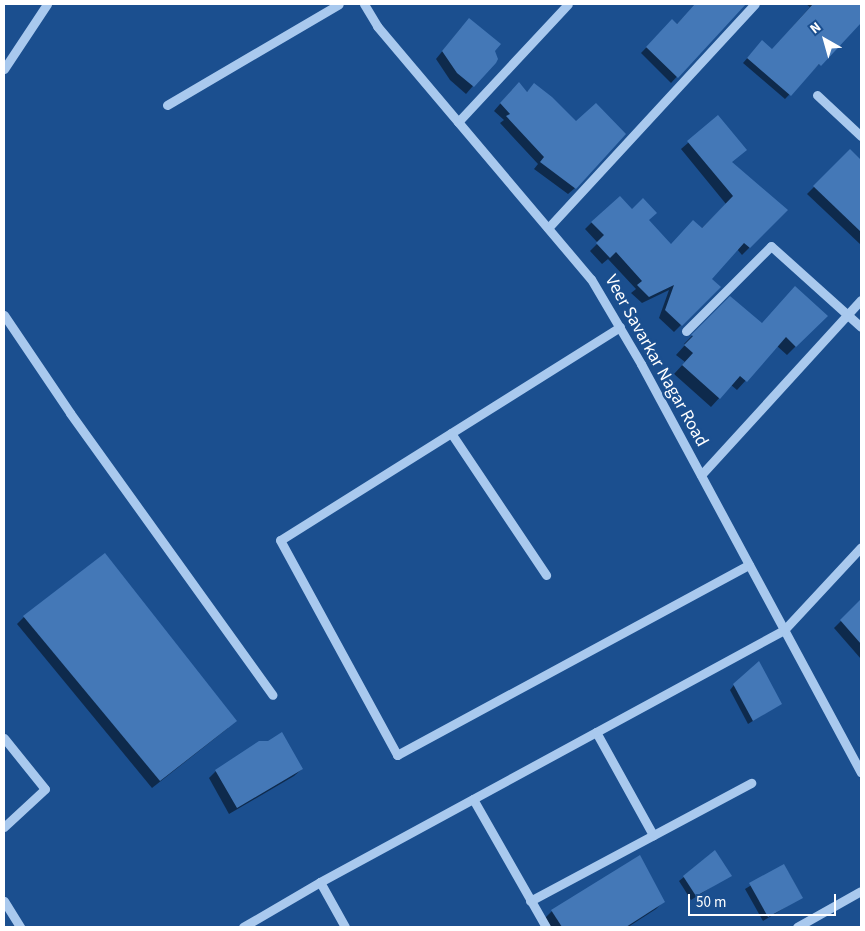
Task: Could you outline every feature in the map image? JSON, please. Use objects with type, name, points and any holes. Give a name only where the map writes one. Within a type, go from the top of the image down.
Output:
[{"type":"street","points":[[4,68],[47,4]]},
{"type":"street","points":[[167,104],[339,4]]},
{"type":"street","name":"Veer Savarkar Nagar Road","points":[[364,4],[378,26],[591,278],[701,475],[861,773]]},
{"type":"street","points":[[458,122],[568,4]]},
{"type":"street","points":[[548,228],[755,4]]},
{"type":"street","points":[[817,95],[861,136]]},
{"type":"street","points":[[686,331],[771,246],[861,327]]},
{"type":"street","points":[[701,475],[861,300]]},
{"type":"street","points":[[4,315],[70,413],[273,695]]},
{"type":"street","points":[[620,328],[280,540],[398,755],[750,565]]},
{"type":"street","points":[[451,433],[546,575]]},
{"type":"street","points":[[243,927],[320,882],[784,630],[861,546]]},
{"type":"street","points":[[596,732],[653,835]]},
{"type":"street","points":[[4,738],[45,789],[4,827]]},
{"type":"street","points":[[530,901],[751,782]]},
{"type":"street","points":[[473,799],[546,927]]},
{"type":"street","points":[[320,882],[345,927]]},
{"type":"street","points":[[797,927],[861,891]]},
{"type":"street","points":[[4,900],[20,927]]},
{"type":"building","points":[[695,4],[746,4],[678,78],[646,47],[672,19],[677,24]]},
{"type":"building","points":[[813,4],[861,4],[861,23],[821,66],[819,64],[791,96],[747,58],[762,40],[772,49]]},
{"type":"building","points":[[469,18],[501,44],[495,51],[498,59],[496,63],[474,87],[457,73],[442,51]]},
{"type":"building","points":[[519,82],[527,92],[534,83],[552,97],[576,121],[596,103],[626,134],[576,189],[540,162],[544,157],[506,116],[510,114],[500,103]]},
{"type":"building","points":[[718,115],[747,150],[732,162],[788,210],[750,248],[744,243],[712,279],[721,287],[682,326],[665,310],[674,285],[649,297],[637,285],[642,281],[616,252],[610,258],[596,243],[604,235],[591,222],[620,196],[632,209],[643,198],[657,213],[649,220],[671,244],[693,220],[702,228],[733,196],[687,141]]},
{"type":"building","points":[[850,149],[861,160],[861,232],[813,186]]},
{"type":"building","points":[[795,286],[828,316],[796,347],[786,337],[747,382],[740,376],[720,399],[682,365],[693,353],[684,345],[693,336],[691,335],[730,296],[762,323]]},
{"type":"building","points":[[105,553],[237,721],[160,781],[23,616]]},
{"type":"building","points":[[861,599],[861,644],[840,620]]},
{"type":"building","points":[[759,661],[782,704],[753,721],[733,684]]},
{"type":"building","points":[[282,732],[303,769],[237,808],[215,770],[259,741],[268,741]]},
{"type":"building","points":[[715,850],[732,876],[696,896],[683,876]]},
{"type":"building","points":[[640,855],[665,902],[626,927],[562,927],[551,910]]},
{"type":"building","points":[[784,864],[803,898],[768,917],[749,883]]}]
